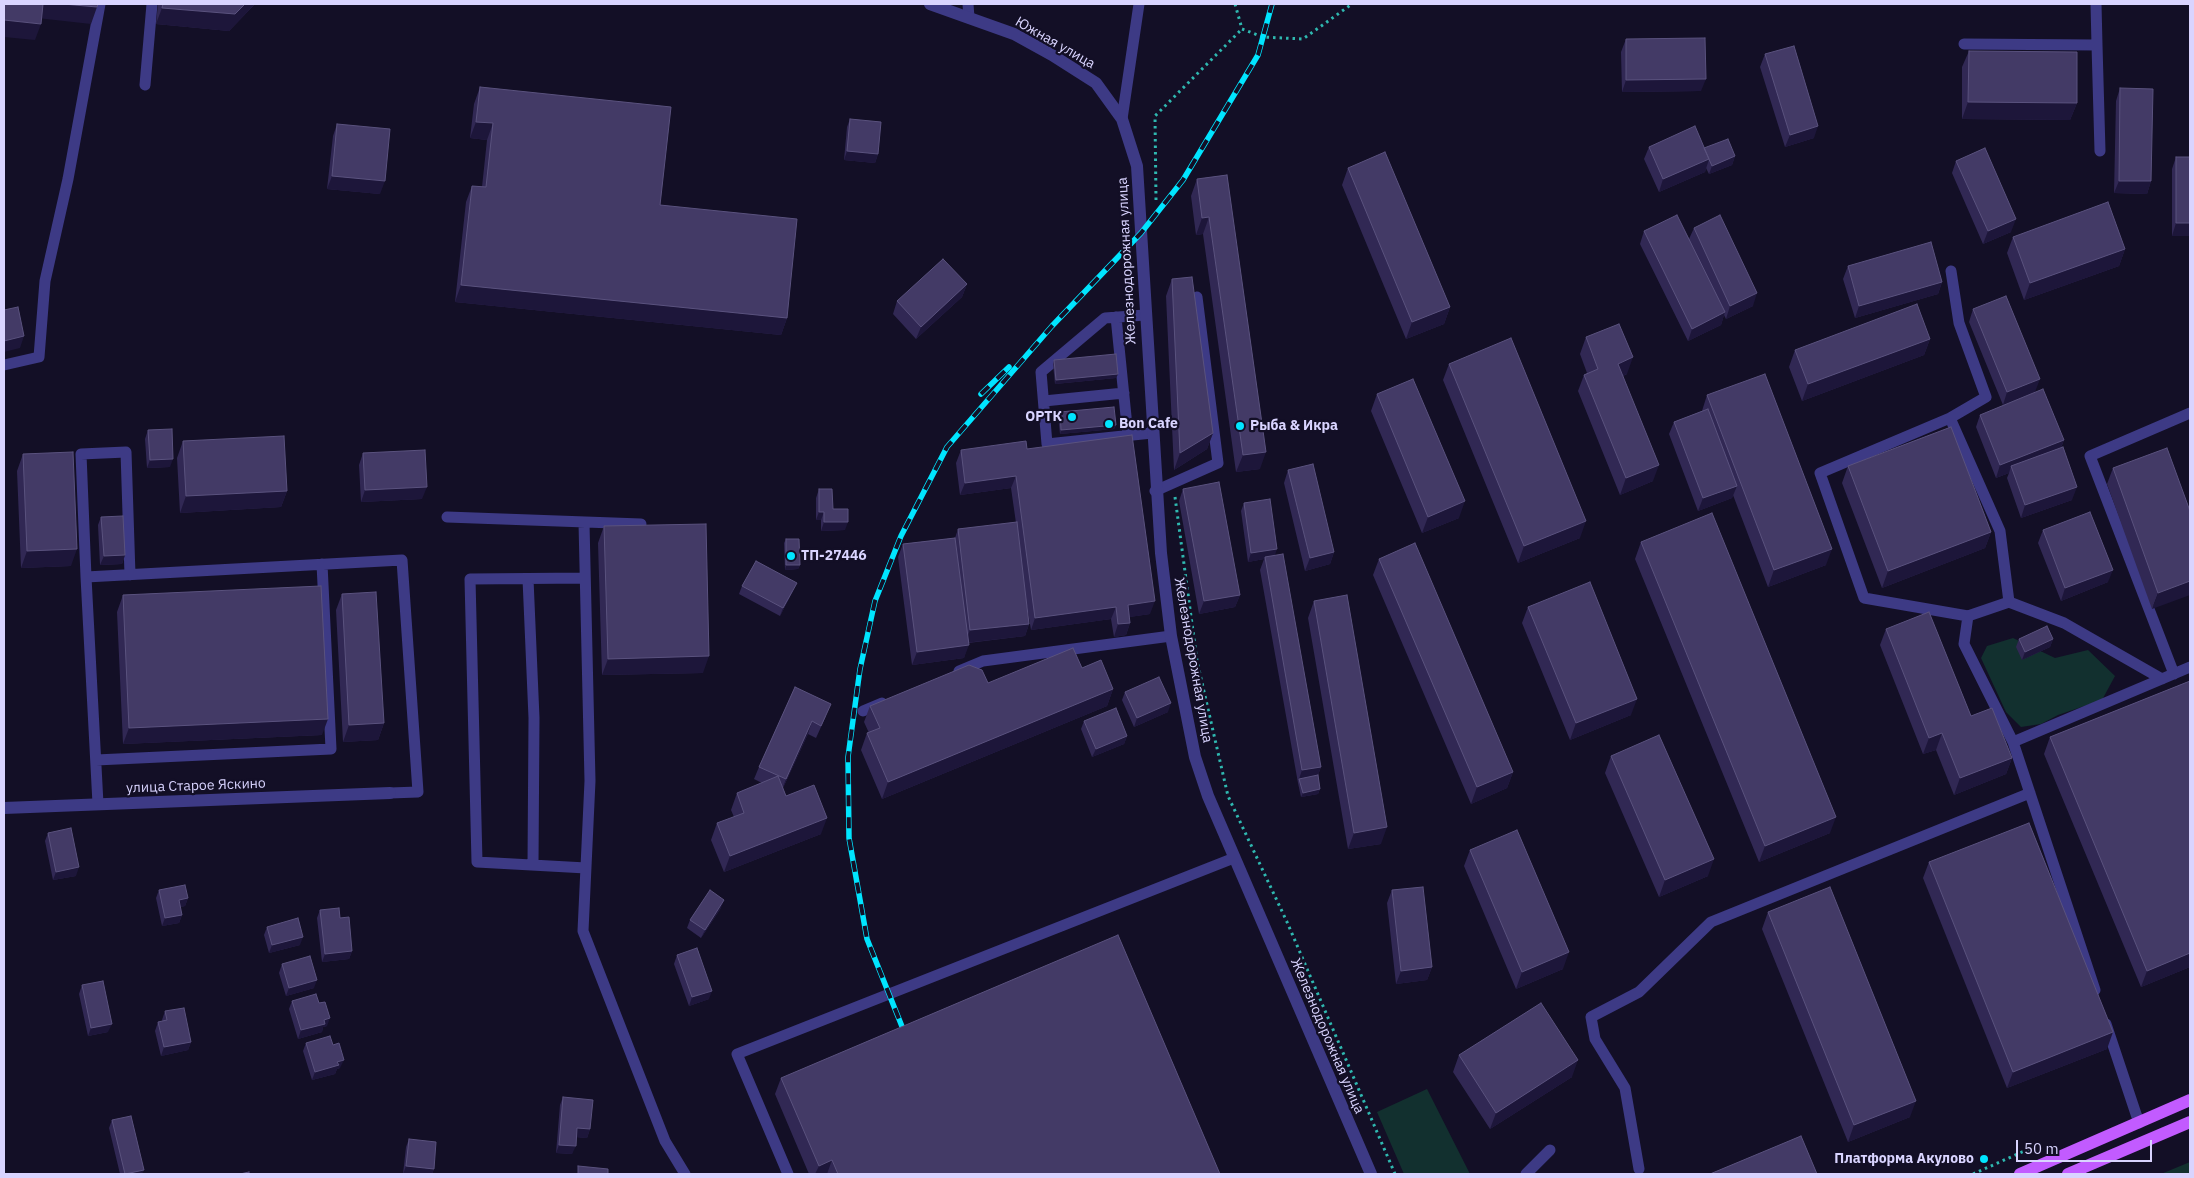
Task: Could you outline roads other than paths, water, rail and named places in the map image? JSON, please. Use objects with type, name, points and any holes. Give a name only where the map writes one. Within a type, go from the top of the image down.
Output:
[{"type":"main road","points":[[2020,1174],[2190,1100]]},
{"type":"main road","points":[[2068,1174],[2190,1122]]},
{"type":"street","name":"Южная улица","points":[[930,4],[1014,34],[1052,55],[1096,83],[1122,119]]},
{"type":"street","name":"Железнодорожная улица","points":[[1122,119],[1137,166],[1156,491],[1171,636],[1195,757],[1208,796],[1234,858],[1371,1174]]},
{"type":"street","name":"улица Старое Яскино","points":[[4,808],[390,793]]},
{"type":"lane","points":[[4,365],[39,357],[45,281],[68,179],[100,4]]},
{"type":"lane","points":[[145,85],[152,4]]},
{"type":"lane","points":[[968,4],[969,18]]},
{"type":"lane","points":[[1122,119],[1139,4]]},
{"type":"lane","points":[[2096,4],[2100,151]]},
{"type":"lane","points":[[1964,44],[2097,45]]},
{"type":"lane","points":[[1951,270],[1959,323],[1986,398],[1950,418],[1820,472],[1864,598],[1968,616],[2009,602],[2064,623],[2162,679]]},
{"type":"lane","points":[[1156,491],[1218,463],[1197,297]]},
{"type":"lane","points":[[1145,315],[1105,318],[1041,372],[1047,444],[1152,433]]},
{"type":"lane","points":[[1116,317],[1128,436]]},
{"type":"lane","points":[[1044,401],[1124,393]]},
{"type":"lane","points":[[2174,674],[2090,456],[2190,413]]},
{"type":"lane","points":[[1950,418],[2000,531],[2009,602]]},
{"type":"lane","points":[[98,804],[81,454],[126,452],[130,575]]},
{"type":"lane","points":[[447,517],[641,524]]},
{"type":"lane","points":[[584,523],[590,781],[583,931],[665,1141],[685,1174]]},
{"type":"lane","points":[[86,577],[402,560],[418,792],[390,793]]},
{"type":"lane","points":[[96,760],[331,749],[322,564]]},
{"type":"lane","points":[[528,578],[534,718],[532,865]]},
{"type":"lane","points":[[585,578],[470,579],[477,862],[586,868]]},
{"type":"lane","points":[[1968,616],[1964,644],[2013,742],[2139,1123]]},
{"type":"lane","points":[[946,677],[983,661],[1171,636]]},
{"type":"lane","points":[[2013,742],[2190,667]]},
{"type":"lane","points":[[863,711],[891,700]]},
{"type":"lane","points":[[1639,1169],[1625,1088],[1595,1039],[1591,1017],[1639,992],[1711,922],[2030,793]]},
{"type":"lane","points":[[788,1174],[737,1054],[1234,858]]},
{"type":"lane","points":[[1526,1174],[1550,1150]]},
{"type":"railway","points":[[907,1039],[867,939],[849,838],[848,757],[860,669],[875,601],[901,536],[947,447],[1052,326],[1141,233],[1183,180],[1258,55],[1272,4]]},
{"type":"railway","points":[[981,394],[1009,367]]},
{"type":"place","name":"ОРТК","points":[[1072,417]]},
{"type":"place","name":"Bon Cafe","points":[[1109,424]]},
{"type":"place","name":"Рыба & Икра","points":[[1240,426]]},
{"type":"place","name":"ТП-27446","points":[[791,556]]},
{"type":"place","name":"Платформа Акулово","points":[[1984,1159]]}]
